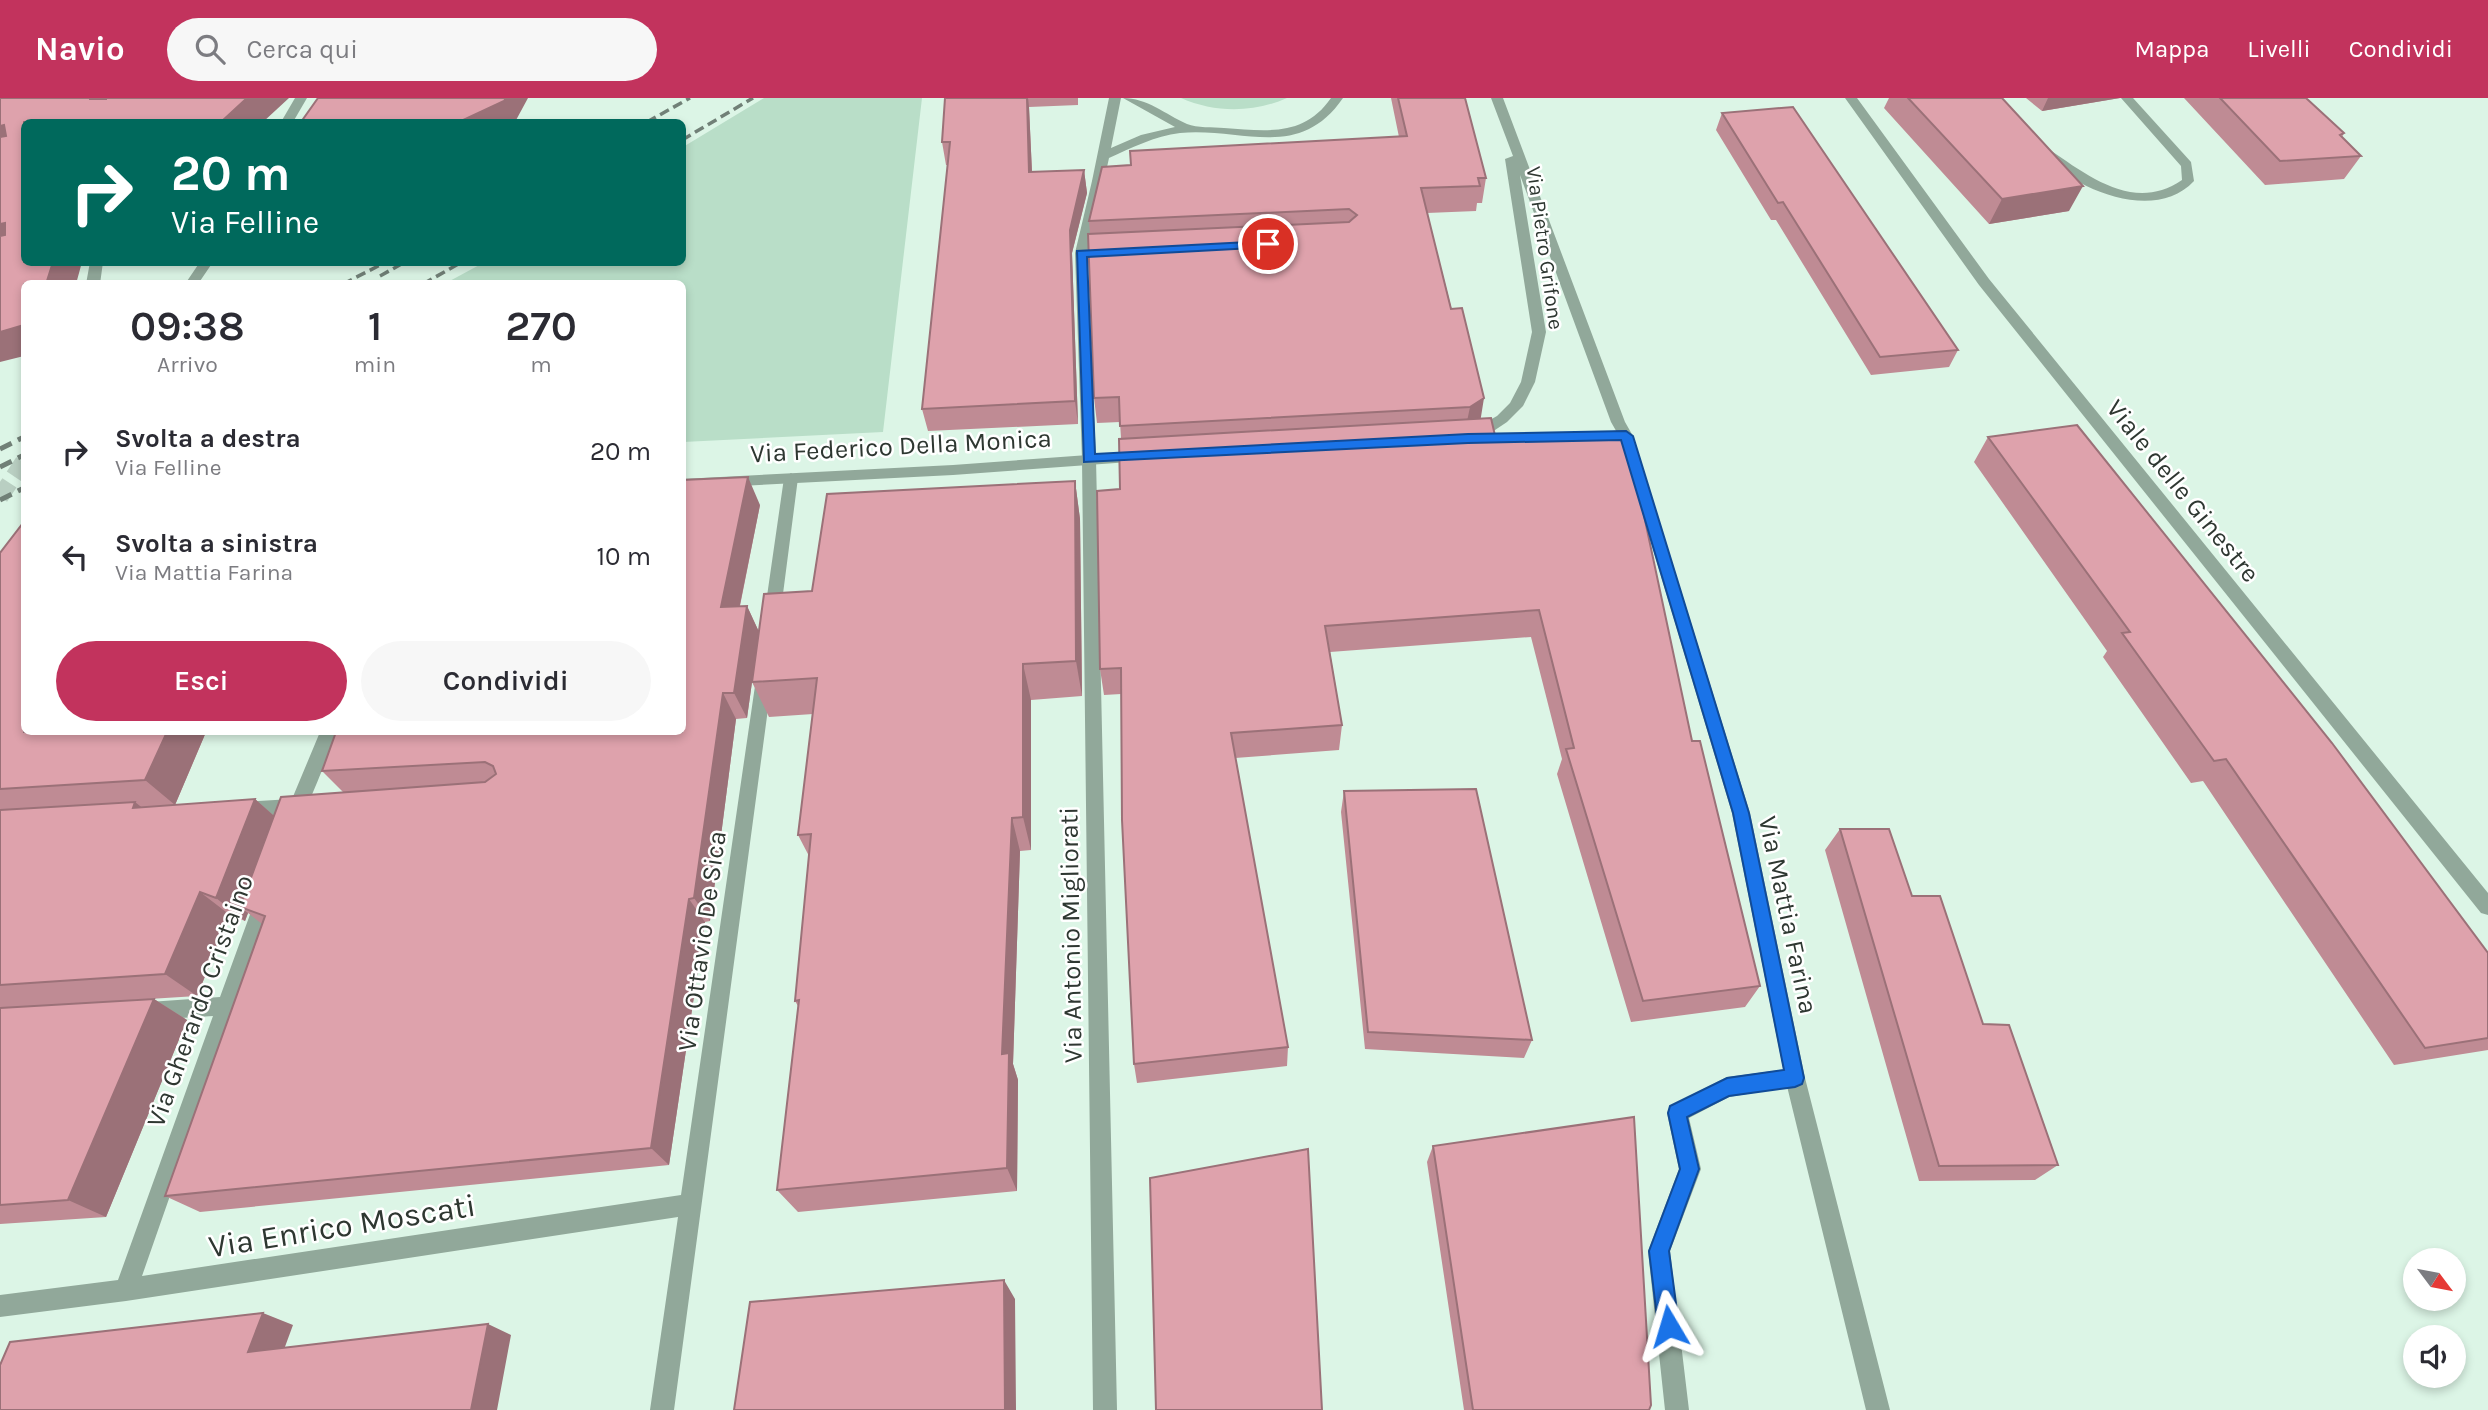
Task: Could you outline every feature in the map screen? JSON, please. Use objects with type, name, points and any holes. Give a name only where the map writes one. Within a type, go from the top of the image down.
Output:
[{"type":"street","points":[[289,119],[301,98]]},
{"type":"street","name":"Via Antonio Migliorati","points":[[1105,1410],[1088,253],[1098,181],[1115,98]]},
{"type":"street","points":[[1129,98],[1188,129]]},
{"type":"street","points":[[1103,156],[1144,137],[1188,129],[1251,134],[1302,130],[1331,111],[1337,98]]},
{"type":"street","name":"Via Pietro Grifone","points":[[1497,98],[1618,422],[1619,436]]},
{"type":"street","name":"Viale delle Ginestre","points":[[1851,98],[1984,282],[2488,907]]},
{"type":"street","points":[[2035,145],[2108,191],[2144,200],[2174,194],[2188,181],[2187,165],[2127,98]]},
{"type":"street","name":"Via Pietro Grifone","points":[[1504,118],[1539,332],[1528,382],[1516,407],[1502,419],[1461,439],[1573,437]]},
{"type":"street","name":"Via Mattia Farina","points":[[1619,436],[1741,813],[1795,1078],[1878,1410]]},
{"type":"street","name":"Via Federico Della Monica","points":[[686,484],[1156,455]]},
{"type":"street","name":"Via Ottavio De Sica","points":[[662,1410],[791,478]]},
{"type":"street","points":[[289,831],[305,806],[327,735]]},
{"type":"street","points":[[217,811],[305,806]]},
{"type":"street","name":"Via Gherardo Cristaino","points":[[126,1290],[271,881]]},
{"type":"street","points":[[133,1012],[226,1006]]},
{"type":"street","points":[[1677,1410],[1659,1251],[1689,1169],[1677,1113],[1727,1087],[1795,1078]]},
{"type":"street","name":"Via Enrico Moscati","points":[[0,1306],[126,1290],[692,1204]]},
{"type":"green space","points":[[764,98],[922,98],[883,432],[686,442],[686,280],[452,280],[477,266],[686,266],[686,145]]},
{"type":"green space","points":[[1181,98],[1287,98],[1247,109],[1221,109]]},
{"type":"building","points":[[0,98],[247,98],[224,119],[21,119],[21,266],[52,266],[47,280],[21,280],[21,326],[0,332],[0,236],[5,235],[5,223],[0,224],[0,137],[6,136],[4,125],[0,126]]},
{"type":"building","points":[[318,98],[506,98],[465,119],[303,119]]},
{"type":"building","points":[[945,98],[1027,98],[1029,172],[1084,170],[1070,230],[1075,401],[922,409],[950,142],[942,142]]},
{"type":"building","points":[[1398,98],[1465,98],[1486,178],[1478,178],[1480,186],[1421,188],[1451,309],[1462,308],[1484,398],[1470,407],[1120,426],[1119,397],[1094,398],[1088,234],[1349,222],[1357,215],[1349,209],[1089,221],[1102,167],[1131,165],[1130,151],[1407,136]]},
{"type":"building","points":[[1908,98],[2002,98],[2083,186],[2002,199]]},
{"type":"building","points":[[2220,98],[2306,98],[2344,133],[2340,135],[2361,156],[2280,161]]},
{"type":"building","points":[[1793,107],[1958,350],[1880,357],[1783,202],[1778,203],[1722,113]]},
{"type":"building","points":[[1491,418],[1496,440],[1626,431],[1692,741],[1700,741],[1760,986],[1643,1001],[1566,749],[1574,748],[1539,610],[1325,626],[1342,725],[1231,733],[1288,1047],[1134,1064],[1122,820],[1121,668],[1100,669],[1097,491],[1120,489],[1119,439]]},
{"type":"building","points":[[2077,425],[2332,743],[2488,953],[2488,1038],[2425,1048],[2226,759],[2214,761],[2122,633],[2130,632],[1988,437]]},
{"type":"building","points":[[748,477],[721,607],[747,606],[734,693],[723,693],[694,898],[689,899],[651,1148],[165,1196],[265,916],[240,907],[281,797],[485,782],[496,774],[493,766],[485,762],[322,771],[335,735],[686,735],[686,480]]},
{"type":"building","points":[[1075,481],[1076,661],[1023,664],[1023,817],[1012,818],[1002,1054],[1009,1053],[1007,1168],[777,1190],[799,1000],[795,1001],[811,834],[798,835],[817,678],[752,682],[764,594],[812,591],[827,494]]},
{"type":"building","points":[[21,526],[21,735],[166,735],[145,780],[0,789],[0,553]]},
{"type":"building","points":[[1476,789],[1532,1040],[1368,1032],[1344,791]]},
{"type":"building","points":[[255,799],[216,898],[200,892],[165,974],[0,985],[0,810],[135,802],[133,808]]},
{"type":"building","points":[[1840,829],[1889,829],[1912,896],[1940,896],[1983,1024],[2009,1025],[2058,1165],[1939,1166]]},
{"type":"building","points":[[154,999],[68,1200],[0,1205],[0,1008]]},
{"type":"building","points":[[1634,1117],[1651,1405],[1649,1410],[1473,1410],[1433,1146]]},
{"type":"building","points":[[1308,1149],[1322,1410],[1156,1410],[1150,1178]]},
{"type":"building","points":[[1004,1280],[1005,1410],[734,1410],[750,1302]]},
{"type":"building","points":[[263,1313],[248,1352],[488,1324],[471,1410],[0,1410],[0,1365],[10,1342]]},
{"type":"tunnel","points":[[0,497],[21,466]]},
{"type":"railway","points":[[652,119],[690,98]]},
{"type":"railway","points":[[686,138],[753,98]]},
{"type":"railway","points":[[351,280],[378,266]]},
{"type":"railway","points":[[380,276],[398,266]]},
{"type":"railway","points":[[430,280],[455,266]]},
{"type":"railway","points":[[0,449],[21,438]]},
{"type":"railway","points":[[0,467],[21,456]]},
{"type":"railway","points":[[0,500],[21,490]]},
{"type":"route","points":[[1268,244],[1081,253],[1089,459],[1468,439],[1626,436],[1741,813],[1795,1078],[1727,1087],[1677,1113],[1689,1169],[1659,1251],[1669,1326]]}]
